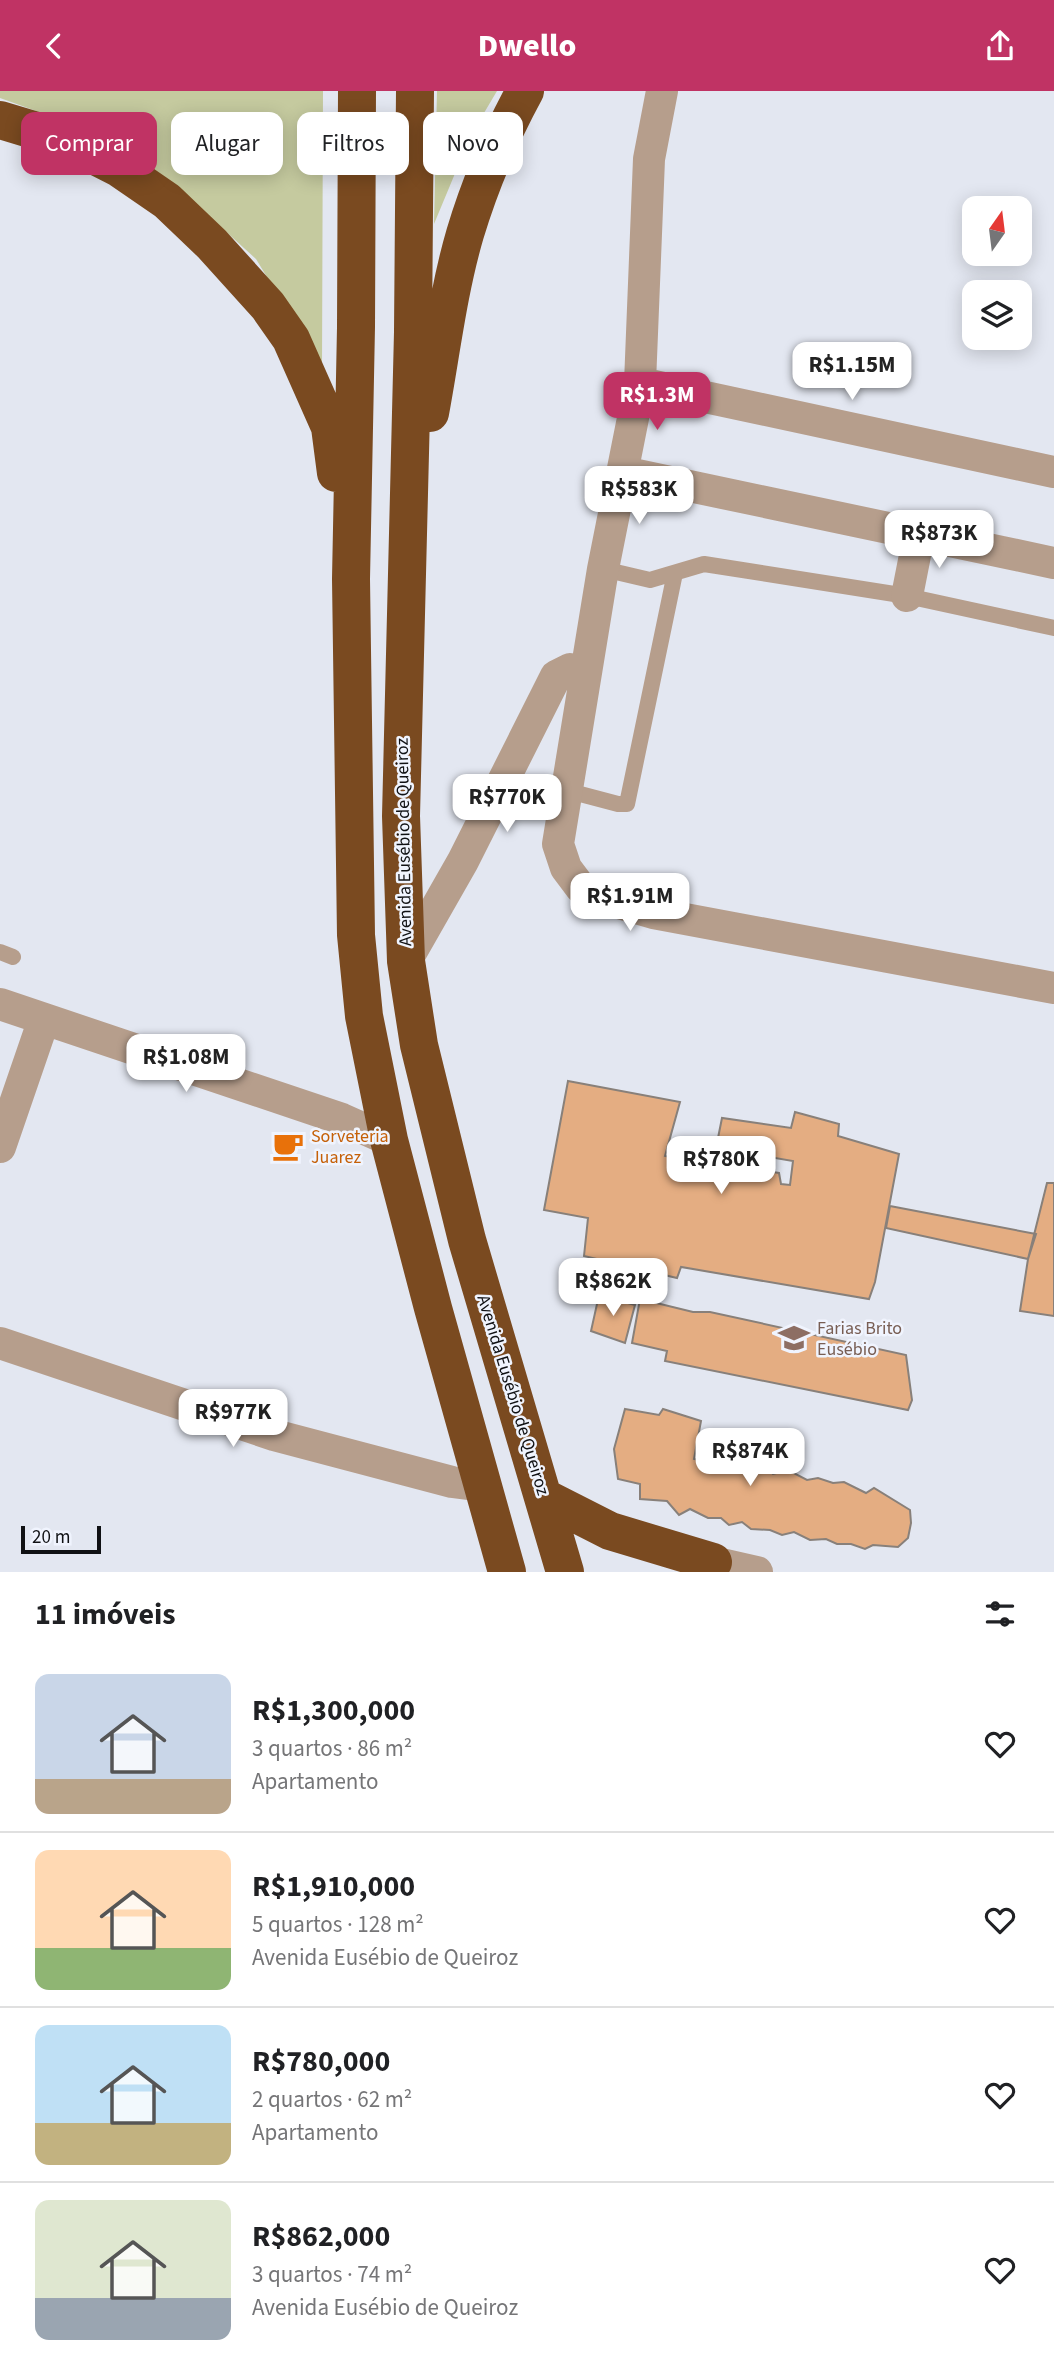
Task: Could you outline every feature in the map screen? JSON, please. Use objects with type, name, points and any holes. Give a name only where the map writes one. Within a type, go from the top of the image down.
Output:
[{"type":"highway","points":[[356,91],[356,327],[351,579],[356,935],[364,1016],[389,1140],[507,1572]]},
{"type":"highway","name":"Avenida Eusébio de Queiroz","points":[[415,91],[413,332],[401,816],[406,961],[419,1045],[467,1240],[565,1572]]},
{"type":"highway","points":[[407,585],[426,432],[465,236],[485,174],[525,91]]},
{"type":"highway","points":[[0,120],[60,138],[119,167],[167,201],[212,244],[268,306],[291,339],[330,427],[351,579]]},
{"type":"highway","points":[[543,1497],[610,1531],[704,1567]]},
{"type":"street","points":[[662,91],[649,159],[640,383],[603,569],[565,790],[558,844],[566,868],[581,888],[600,898],[653,913],[1054,988]]},
{"type":"street","points":[[640,383],[1054,472]]},
{"type":"street","points":[[623,472],[1054,563]]},
{"type":"street","points":[[907,596],[919,535]]},
{"type":"street","points":[[406,961],[463,861],[556,675],[570,669],[585,671]]},
{"type":"street","points":[[0,1004],[341,1119],[389,1140]]},
{"type":"street","points":[[0,1147],[44,1019]]},
{"type":"street","points":[[0,1343],[274,1435],[452,1482],[483,1486]]},
{"type":"street","points":[[704,1567],[757,1572]]},
{"type":"lane","points":[[603,569],[650,580],[704,564],[907,596],[1054,628]]},
{"type":"lane","points":[[565,790],[618,804],[628,804],[675,573]]},
{"type":"green space","points":[[0,91],[323,91],[323,112],[297,112],[297,175],[323,175],[322,367],[256,259],[176,186],[157,174],[157,112],[39,112],[0,98]]},
{"type":"green space","points":[[437,91],[497,91],[485,112],[437,112]]},
{"type":"green space","points":[[435,175],[454,175],[434,224]]},
{"type":"building","points":[[568,1081],[680,1102],[665,1156],[779,1173],[781,1184],[790,1185],[793,1161],[716,1148],[722,1118],[791,1128],[795,1112],[839,1124],[838,1136],[899,1154],[875,1282],[869,1299],[681,1267],[677,1278],[584,1256],[588,1218],[544,1210]]},
{"type":"building","points":[[1047,1183],[1054,1183],[1054,1316],[1020,1311],[1028,1259]]},
{"type":"building","points":[[890,1206],[1036,1234],[1028,1259],[886,1228]]},
{"type":"building","points":[[599,1295],[635,1305],[625,1343],[591,1331]]},
{"type":"building","points":[[640,1299],[906,1355],[912,1400],[908,1410],[665,1361],[667,1351],[632,1343]]},
{"type":"building","points":[[625,1409],[659,1415],[663,1409],[701,1421],[694,1459],[710,1459],[722,1467],[730,1461],[756,1471],[768,1469],[773,1474],[788,1470],[807,1480],[818,1478],[833,1483],[844,1482],[866,1493],[874,1488],[910,1510],[908,1538],[898,1547],[873,1545],[865,1549],[851,1544],[837,1544],[826,1539],[810,1540],[794,1532],[782,1535],[770,1530],[751,1529],[742,1522],[729,1525],[721,1518],[708,1518],[690,1509],[679,1515],[667,1501],[640,1499],[640,1484],[618,1479],[614,1449]]},
{"type":"place","name":"Sorveteria Juarez","points":[[288,1146]]},
{"type":"place","name":"Farias Brito Eusébio","points":[[794,1338]]}]
